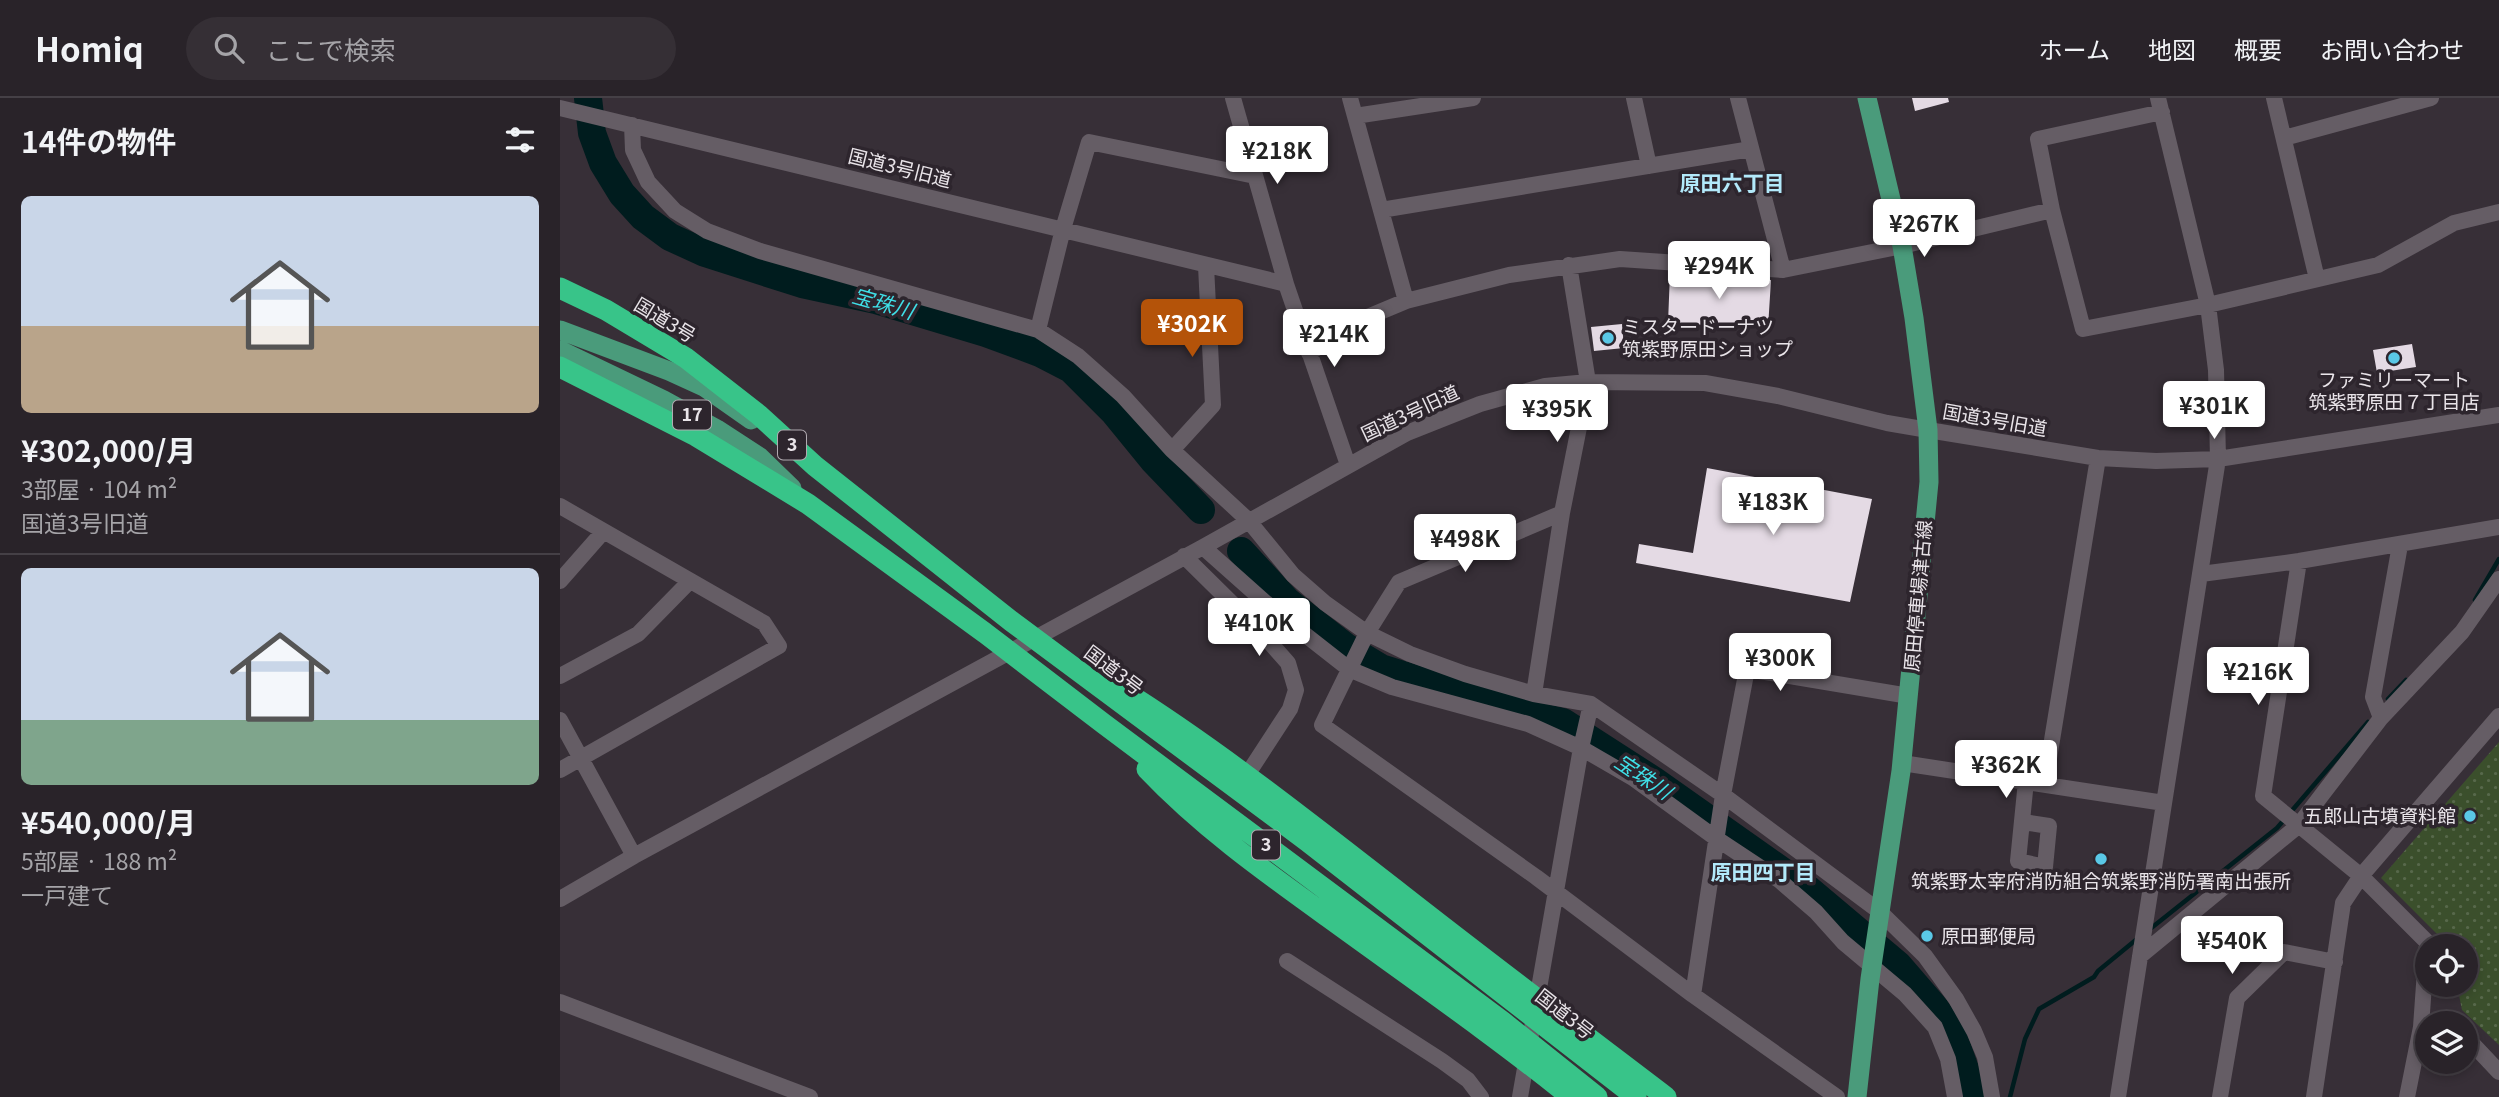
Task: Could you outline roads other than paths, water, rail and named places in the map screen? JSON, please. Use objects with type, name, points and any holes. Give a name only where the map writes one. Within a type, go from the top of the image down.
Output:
[{"type":"highway","name":"国道3号","points":[[560,288],[606,310],[686,358],[759,415],[815,466],[1011,621],[1516,994],[1636,1097]]},
{"type":"highway","name":"3","points":[[560,367],[695,436],[808,504],[1030,666],[1503,1022],[1597,1097]]},
{"type":"highway","points":[[1077,671],[1105,679],[1161,714],[1247,775],[1516,994],[1545,1006],[1667,1097]]},
{"type":"highway","points":[[1104,724],[1176,799],[1242,855],[1516,1053],[1571,1097]]},
{"type":"main road","name":"原田停車場津古線","points":[[1857,1097],[1872,966],[1902,763],[1929,482],[1928,430],[1914,318],[1902,246],[1867,98]]},
{"type":"main road","name":"17","points":[[560,330],[704,387],[815,466]]},
{"type":"main road","name":"17","points":[[560,350],[717,429],[761,457],[808,504]]},
{"type":"street","points":[[1233,98],[1286,284]]},
{"type":"street","points":[[1350,98],[1406,301]]},
{"type":"street","points":[[1355,116],[1473,98]]},
{"type":"street","points":[[1634,98],[1649,166]]},
{"type":"street","points":[[1738,98],[1783,270]]},
{"type":"street","points":[[2274,98],[2317,279]]},
{"type":"street","points":[[2284,138],[2431,98]]},
{"type":"street","points":[[2118,1097],[2218,459],[2216,370],[2208,305],[2160,105],[2038,139],[2052,210],[2083,329],[2208,305],[2378,265],[2454,223],[2499,212]]},
{"type":"street","name":"国道3号旧道","points":[[565,109],[1286,284],[1348,465],[1407,433],[1479,404],[1545,386],[1588,382],[1705,383],[1778,396],[1928,430],[2098,458],[2156,461],[2218,459],[2499,415]]},
{"type":"street","points":[[624,123],[648,182],[675,211],[707,231],[760,251],[1038,330],[1078,356],[1123,397],[1172,450],[1248,520],[1293,575],[1325,603],[1367,633],[1410,654],[1465,674],[1534,694],[1591,704],[1723,795],[1880,911],[1924,956],[1956,999],[1974,1031],[1985,1058],[1992,1097]]},
{"type":"street","points":[[1038,330],[1063,229],[1089,142],[1255,176]]},
{"type":"street","points":[[1381,210],[1751,149]]},
{"type":"street","points":[[1309,353],[1363,319],[1406,301],[1509,275],[1619,259],[1783,270],[1902,246],[2052,210]]},
{"type":"street","points":[[1534,694],[1562,513],[1588,382],[1569,265]]},
{"type":"street","points":[[1172,450],[1213,405],[1206,266]]},
{"type":"street","points":[[2045,783],[2098,458]]},
{"type":"street","points":[[560,899],[1348,465]]},
{"type":"street","points":[[560,506],[764,623],[779,646],[560,771]]},
{"type":"street","points":[[1562,513],[1399,582],[1367,633],[1322,726],[1536,877],[1693,995],[1837,1097]]},
{"type":"street","points":[[2201,574],[2299,561],[2499,527]]},
{"type":"street","points":[[560,581],[603,532]]},
{"type":"street","points":[[2381,718],[2373,697],[2400,545]]},
{"type":"street","points":[[1203,547],[1275,611],[1349,669],[1392,687],[1528,724],[1581,748],[1633,778],[1779,880],[1816,912],[1843,942],[1905,994],[1935,1027],[1948,1059],[1955,1097]]},
{"type":"street","points":[[1184,556],[1259,630],[1288,663],[1296,690],[1290,709],[1247,775]]},
{"type":"street","points":[[2299,561],[2263,796],[2361,876],[2427,942],[2425,1011]]},
{"type":"street","points":[[2140,956],[2298,826],[2381,718],[2462,632],[2499,579]]},
{"type":"street","points":[[560,676],[638,634],[689,582]]},
{"type":"street","points":[[1693,995],[1723,795],[1747,669],[1909,696]]},
{"type":"street","points":[[1520,1097],[1591,704]]},
{"type":"street","points":[[2314,1097],[2343,903],[2361,876],[2499,716]]},
{"type":"street","points":[[560,720],[634,856]]},
{"type":"street","points":[[1902,763],[2164,803]]},
{"type":"street","points":[[2023,822],[2026,781]]},
{"type":"street","points":[[2220,1097],[2237,998],[2284,952],[2335,962]]},
{"type":"street","points":[[1287,961],[1468,1080],[1481,1097]]},
{"type":"street","points":[[560,1002],[766,1089],[810,1097]]},
{"type":"street","points":[[2478,1050],[2499,1072]]},
{"type":"street","points":[[2407,1097],[2415,1065]]},
{"type":"waterway","name":"宝珠川","points":[[588,98],[592,133],[603,163],[622,194],[643,217],[670,237],[705,253],[802,284],[876,300],[986,333],[1040,353],[1071,369],[1113,411],[1153,460],[1201,510]]},
{"type":"waterway","name":"宝珠川","points":[[1241,551],[1287,601],[1346,647],[1381,668],[1517,711],[1563,722],[1653,780],[1809,890],[1898,965],[1936,1009],[1952,1033],[1970,1083],[1971,1097]]},
{"type":"waterway","points":[[2475,600],[2499,559]]},
{"type":"waterway","points":[[2388,699],[2406,680]]},
{"type":"waterway","points":[[2150,929],[2277,828],[2368,722]]},
{"type":"waterway","points":[[2010,1097],[2025,1039],[2039,1009],[2094,977],[2137,939]]},
{"type":"place","name":"ミスタードーナツ 筑紫野原田ショップ","points":[[1608,338]]},
{"type":"place","name":"ファミリーマート 筑紫野原田７丁目店","points":[[2394,358]]},
{"type":"place","name":"五郎山古墳資料館","points":[[2470,816]]},
{"type":"place","name":"筑紫野太宰府消防組合筑紫野消防署南出張所","points":[[2101,859]]},
{"type":"place","name":"原田郵便局","points":[[1927,936]]},
{"type":"district","name":"原田六丁目","points":[[1732,184]]},
{"type":"district","name":"原田四丁目","points":[[1763,873]]}]
